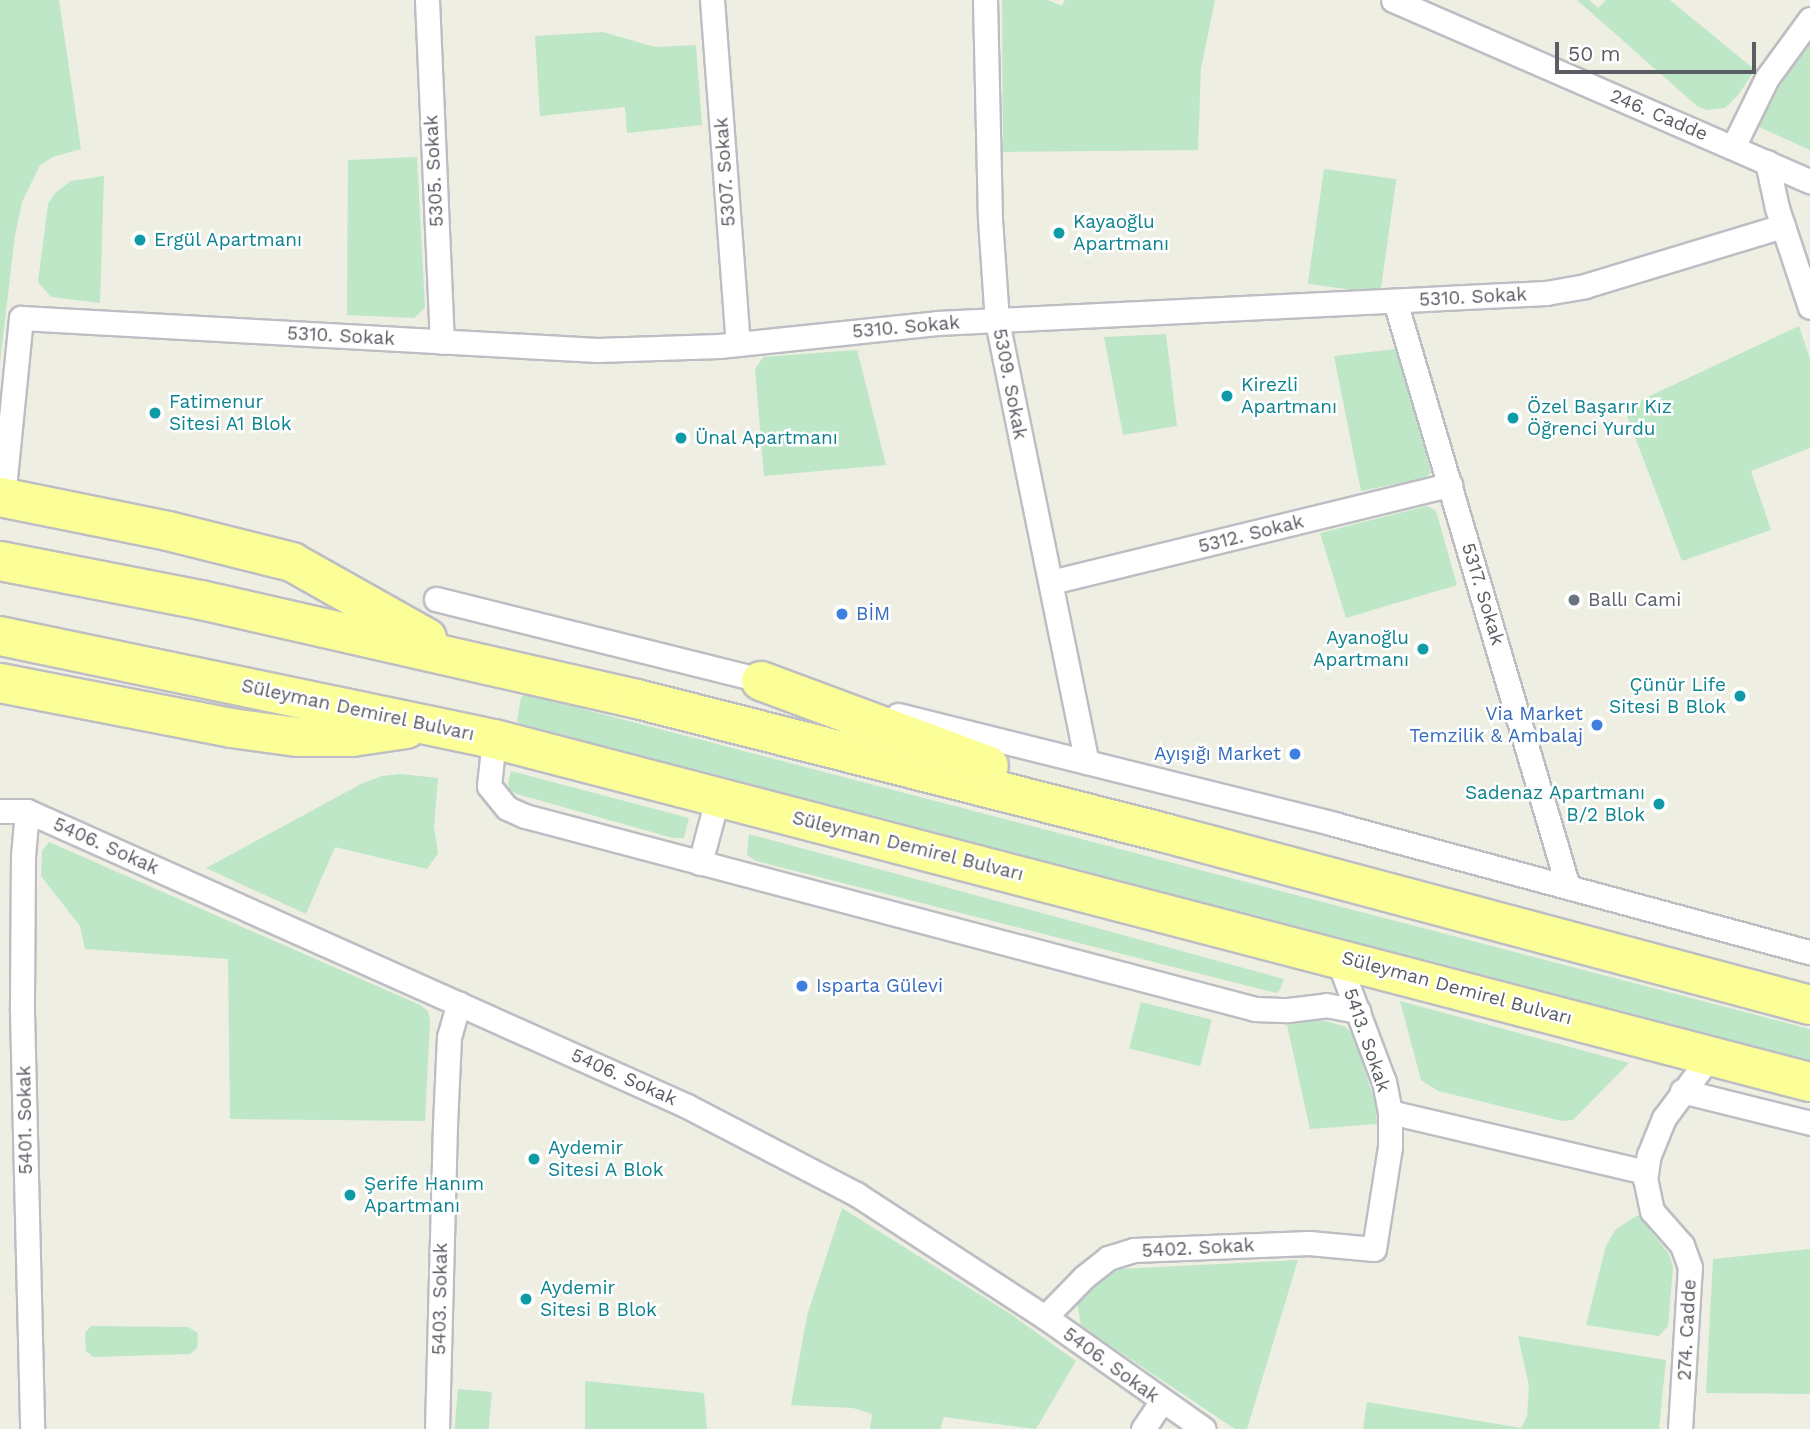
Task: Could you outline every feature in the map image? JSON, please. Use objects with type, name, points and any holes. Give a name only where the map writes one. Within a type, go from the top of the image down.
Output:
[{"type":"highway","points":[[1,497],[168,531],[292,562],[462,658]]},
{"type":"highway","points":[[0,561],[201,600],[651,702],[1165,833],[1810,1005]]},
{"type":"highway","name":"Süleyman Demirel Bulvarı","points":[[0,636],[494,739],[1810,1082]]},
{"type":"highway","points":[[761,681],[1165,833]]},
{"type":"highway","points":[[0,683],[231,728],[298,737],[352,737],[433,725]]},
{"type":"street","name":"5305. Sokak","points":[[427,0],[442,342]]},
{"type":"street","name":"5307. Sokak","points":[[712,0],[738,344]]},
{"type":"street","name":"5309. Sokak","points":[[985,0],[990,219],[997,321],[1087,762]]},
{"type":"street","name":"246. Cadde","points":[[1393,0],[1810,181]]},
{"type":"street","points":[[1733,147],[1767,78],[1810,19]]},
{"type":"street","points":[[1767,162],[1783,226],[1810,307]]},
{"type":"street","name":"5310. Sokak","points":[[1,497],[22,318],[597,350],[738,344],[887,328],[1567,290],[1783,226]]},
{"type":"street","name":"5317. Sokak","points":[[1395,301],[1568,887]]},
{"type":"street","name":"5312. Sokak","points":[[1051,582],[1450,485]]},
{"type":"street","points":[[436,599],[1087,762],[1810,951]]},
{"type":"street","points":[[494,739],[489,786],[507,808],[525,816],[1255,1009],[1288,1010],[1326,1004],[1358,1011]]},
{"type":"street","points":[[700,863],[718,796]]},
{"type":"street","name":"5406. Sokak","points":[[0,811],[27,811],[687,1106],[856,1195],[1045,1317],[1204,1429]]},
{"type":"street","name":"5401. Sokak","points":[[27,811],[23,856],[22,1012],[32,1429]]},
{"type":"street","name":"5413. Sokak","points":[[1337,957],[1384,1082],[1391,1112],[1391,1147],[1374,1249]]},
{"type":"street","name":"5403. Sokak","points":[[437,1429],[449,1037],[459,1003]]},
{"type":"street","name":"274. Cadde","points":[[1680,1429],[1690,1266],[1682,1245],[1652,1212],[1645,1189],[1646,1172],[1660,1128],[1682,1091],[1711,1055]]},
{"type":"street","points":[[1682,1091],[1810,1123]]},
{"type":"street","points":[[1391,1112],[1646,1172]]},
{"type":"street","name":"5402. Sokak","points":[[1045,1317],[1084,1277],[1108,1258],[1134,1250],[1309,1244],[1374,1249]]},
{"type":"street","points":[[1143,1429],[1162,1401]]},
{"type":"green space","points":[[0,0],[59,0],[81,149],[53,157],[40,165],[22,202],[15,235],[0,362]]},
{"type":"green space","points":[[1002,0],[1048,0],[1062,6],[1065,0],[1215,0],[1201,68],[1198,150],[1003,152]]},
{"type":"green space","points":[[1577,0],[1589,0],[1598,8],[1606,0],[1670,0],[1755,70],[1738,95],[1725,108],[1707,110],[1697,106]]},
{"type":"green space","points":[[603,32],[655,47],[696,45],[702,125],[627,133],[625,107],[540,116],[535,36]]},
{"type":"green space","points":[[1810,39],[1810,150],[1759,127],[1794,58]]},
{"type":"green space","points":[[417,157],[425,308],[414,318],[347,315],[348,160]]},
{"type":"green space","points":[[1324,169],[1396,179],[1380,294],[1308,284]]},
{"type":"green space","points":[[104,176],[100,303],[51,297],[38,282],[48,204],[55,193],[71,181]]},
{"type":"green space","points":[[1799,326],[1810,359],[1810,448],[1751,471],[1771,530],[1682,561],[1624,408]]},
{"type":"green space","points":[[1166,334],[1177,426],[1123,435],[1104,337]]},
{"type":"green space","points":[[1396,349],[1431,473],[1425,478],[1361,491],[1334,356]]},
{"type":"green space","points":[[857,350],[886,465],[764,476],[755,369],[763,357]]},
{"type":"green space","points":[[1427,506],[1436,511],[1457,585],[1346,618],[1320,533]]},
{"type":"green space","points":[[525,694],[1810,1029],[1810,1065],[522,726],[517,720],[521,698]]},
{"type":"green space","points":[[511,771],[689,818],[684,838],[673,838],[517,794],[510,790],[508,784]]},
{"type":"green space","points":[[401,774],[438,778],[434,826],[438,853],[427,869],[335,847],[306,914],[206,868],[363,783],[382,776]]},
{"type":"green space","points":[[749,834],[1284,979],[1276,993],[756,861],[747,855]]},
{"type":"green space","points":[[49,842],[420,1005],[428,1011],[430,1021],[425,1121],[230,1119],[228,959],[85,949],[80,926],[41,876],[42,851]]},
{"type":"green space","points":[[1400,1001],[1629,1063],[1573,1120],[1562,1121],[1438,1091],[1421,1080]]},
{"type":"green space","points":[[1141,1002],[1212,1020],[1200,1066],[1129,1049]]},
{"type":"green space","points":[[1321,1020],[1344,1026],[1353,1034],[1375,1102],[1377,1124],[1310,1129],[1287,1025]]},
{"type":"green space","points":[[842,1208],[1012,1315],[1076,1361],[1036,1429],[944,1417],[940,1429],[870,1429],[872,1414],[853,1408],[791,1405],[807,1316]]},
{"type":"green space","points":[[1638,1215],[1669,1254],[1673,1267],[1668,1326],[1659,1336],[1586,1325],[1606,1246],[1615,1230]]},
{"type":"green space","points":[[1810,1249],[1810,1394],[1706,1393],[1713,1259]]},
{"type":"green space","points":[[1298,1260],[1247,1429],[1235,1429],[1081,1326],[1077,1303],[1100,1280],[1120,1269]]},
{"type":"green space","points":[[91,1326],[188,1327],[198,1333],[197,1348],[190,1354],[93,1357],[86,1351],[85,1333]]},
{"type":"green space","points":[[1518,1336],[1666,1360],[1659,1429],[1363,1429],[1367,1402],[1521,1428],[1527,1416],[1529,1386]]},
{"type":"green space","points":[[585,1381],[704,1393],[707,1429],[585,1429]]},
{"type":"green space","points":[[458,1389],[492,1392],[489,1429],[455,1429]]},
{"type":"place","name":"Kayaoğlu Apartmanı","points":[[1059,233]]},
{"type":"place","name":"Ergül Apartmanı","points":[[140,240]]},
{"type":"place","name":"Kirezli Apartmanı","points":[[1227,396]]},
{"type":"place","name":"Fatimenur Sitesi A1 Blok","points":[[155,413]]},
{"type":"place","name":"Özel Başarır Kız Öğrenci Yurdu","points":[[1513,418]]},
{"type":"place","name":"Ünal Apartmanı","points":[[681,438]]},
{"type":"place","name":"Ballı Cami","points":[[1574,600]]},
{"type":"place","name":"BİM","points":[[842,614]]},
{"type":"place","name":"Ayanoğlu Apartmanı","points":[[1423,649]]},
{"type":"place","name":"Çünür Life Sitesi B Blok","points":[[1740,696]]},
{"type":"place","name":"Via Market Temzilik & Ambalaj","points":[[1597,725]]},
{"type":"place","name":"Ayışığı Market","points":[[1295,754]]},
{"type":"place","name":"Sadenaz Apartmanı B/2 Blok","points":[[1659,804]]},
{"type":"place","name":"Isparta Gülevi","points":[[802,986]]},
{"type":"place","name":"Aydemir Sitesi A Blok","points":[[534,1159]]},
{"type":"place","name":"Şerife Hanım Apartmanı","points":[[350,1195]]},
{"type":"place","name":"Aydemir Sitesi B Blok","points":[[526,1299]]}]
